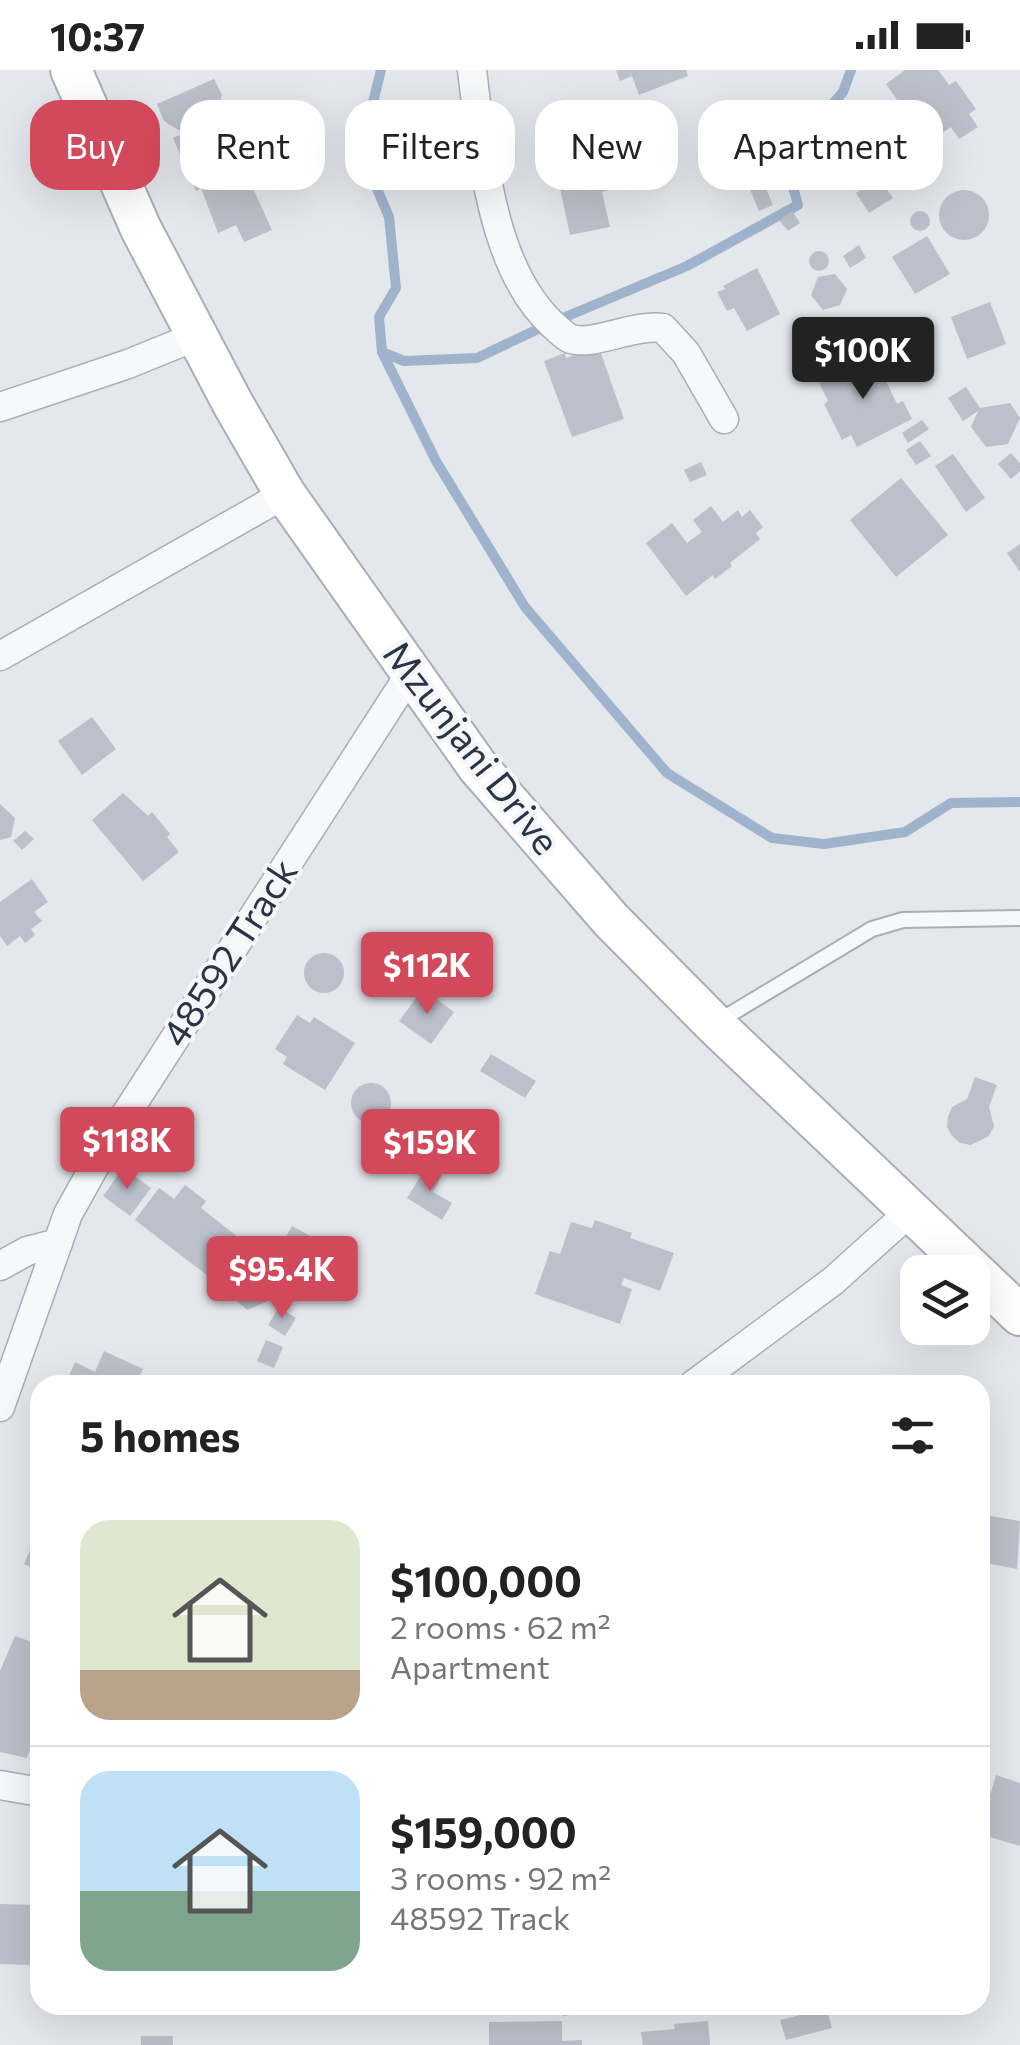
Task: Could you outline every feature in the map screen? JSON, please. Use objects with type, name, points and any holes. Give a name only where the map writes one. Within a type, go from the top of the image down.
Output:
[{"type":"main road","name":"Mzunjani Drive","points":[[71,70],[141,229],[285,494],[478,767],[611,920],[714,1024],[1020,1314]]},
{"type":"street","points":[[472,70],[479,130],[499,230],[522,286],[542,315],[570,339],[590,340],[632,328],[663,328],[686,353],[724,419]]},
{"type":"street","points":[[0,408],[197,336]]},
{"type":"street","points":[[0,656],[285,494]]},
{"type":"street","name":"48592 Track","points":[[0,1408],[68,1214],[108,1142],[410,674]]},
{"type":"street","points":[[706,1375],[833,1280],[912,1210]]},
{"type":"street","points":[[0,1266],[27,1251],[58,1243]]},
{"type":"street","points":[[0,1786],[30,1790]]},
{"type":"lane","points":[[714,1024],[872,928],[903,920],[1020,918]]},
{"type":"building","points":[[616,70],[686,70],[688,76],[639,95],[632,76],[620,81]]},
{"type":"building","points":[[905,70],[938,70],[949,85],[956,81],[976,109],[969,114],[978,127],[959,139],[951,127],[943,133],[943,100],[897,100],[886,84]]},
{"type":"building","points":[[214,79],[222,95],[221,100],[180,100],[180,131],[164,121],[160,103]]},
{"type":"building","points":[[180,135],[180,154],[173,138]]},
{"type":"building","points":[[202,190],[254,190],[272,230],[244,242],[236,225],[218,233]]},
{"type":"building","points":[[560,190],[609,190],[602,192],[610,227],[570,235]]},
{"type":"building","points":[[750,190],[767,190],[773,205],[759,211]]},
{"type":"building","points":[[887,190],[893,198],[869,213],[856,193]]},
{"type":"building","points":[[964,190],[982,197],[989,215],[982,233],[964,240],[946,233],[939,215],[946,197]]},
{"type":"building","points":[[792,211],[800,223],[788,231],[779,220]]},
{"type":"building","points":[[920,211],[930,221],[920,231],[910,221]]},
{"type":"building","points":[[927,236],[950,274],[915,294],[892,257]]},
{"type":"building","points":[[859,245],[866,258],[850,268],[843,256]]},
{"type":"building","points":[[819,251],[829,261],[819,271],[809,261]]},
{"type":"building","points":[[757,268],[780,314],[747,331],[734,308],[727,311],[717,292]]},
{"type":"building","points":[[835,274],[847,289],[840,305],[823,310],[811,295],[818,277]]},
{"type":"building","points":[[990,302],[1006,344],[967,359],[951,317]]},
{"type":"building","points":[[597,342],[624,419],[572,437],[544,361],[565,353],[566,358],[577,354],[575,349]]},
{"type":"building","points":[[879,354],[891,378],[886,381],[897,404],[903,401],[912,419],[857,447],[851,435],[842,440],[824,404],[828,401],[819,383]]},
{"type":"building","points":[[966,387],[980,408],[1010,403],[1020,418],[1008,444],[986,447],[971,427],[978,411],[963,421],[948,398]]},
{"type":"building","points":[[922,420],[929,429],[908,443],[902,433]]},
{"type":"building","points":[[920,441],[931,456],[916,465],[906,450]]},
{"type":"building","points":[[1011,453],[1020,463],[1020,471],[1011,479],[998,464]]},
{"type":"building","points":[[953,454],[985,498],[966,512],[935,466]]},
{"type":"building","points":[[701,462],[707,475],[690,482],[684,470]]},
{"type":"building","points":[[901,478],[948,535],[896,577],[850,520]]},
{"type":"building","points":[[711,506],[723,522],[738,510],[742,517],[750,510],[763,527],[756,533],[760,539],[730,563],[732,566],[686,596],[646,543],[672,523],[687,543],[702,532],[693,520]]},
{"type":"building","points":[[1020,544],[1020,572],[1007,553]]},
{"type":"building","points":[[92,717],[116,749],[82,775],[58,741]]},
{"type":"building","points":[[123,793],[148,816],[152,812],[179,852],[143,881],[92,820]]},
{"type":"building","points":[[0,804],[15,818],[11,837],[0,840]]},
{"type":"building","points":[[25,831],[34,839],[22,850],[13,841]]},
{"type":"building","points":[[32,879],[48,902],[34,912],[42,921],[31,929],[35,935],[25,943],[20,936],[7,946],[0,936],[0,902]]},
{"type":"building","points":[[324,953],[338,959],[344,973],[338,987],[324,993],[310,987],[304,973],[310,959]]},
{"type":"building","points":[[423,989],[454,1012],[431,1044],[399,1021]]},
{"type":"building","points":[[297,1015],[310,1023],[314,1017],[355,1043],[325,1090],[283,1064],[287,1057],[275,1049]]},
{"type":"building","points":[[491,1054],[536,1081],[525,1098],[480,1071]]},
{"type":"building","points":[[975,1077],[997,1085],[989,1107],[994,1126],[989,1136],[971,1145],[960,1143],[947,1127],[952,1107],[967,1099]]},
{"type":"building","points":[[371,1083],[385,1089],[391,1103],[385,1117],[371,1123],[357,1117],[351,1103],[357,1089]]},
{"type":"building","points":[[427,1166],[442,1175],[433,1192],[452,1203],[442,1220],[407,1198]]},
{"type":"building","points":[[123,1168],[151,1188],[130,1216],[103,1196]]},
{"type":"building","points":[[185,1185],[206,1201],[201,1208],[238,1237],[208,1276],[135,1220],[159,1188],[174,1199]]},
{"type":"building","points":[[595,1220],[632,1233],[630,1238],[674,1253],[660,1291],[624,1278],[621,1285],[632,1289],[620,1324],[535,1294],[550,1251],[560,1254],[571,1222],[592,1228]]},
{"type":"building","points":[[292,1226],[327,1245],[305,1285],[286,1275],[296,1257],[280,1248]]},
{"type":"building","points":[[252,1265],[270,1279],[266,1302],[247,1310],[230,1295],[233,1274]]},
{"type":"building","points":[[279,1307],[296,1318],[285,1336],[268,1325]]},
{"type":"building","points":[[266,1340],[283,1347],[274,1368],[257,1361]]},
{"type":"building","points":[[104,1351],[143,1369],[140,1375],[69,1375],[75,1362],[95,1372]]},
{"type":"building","points":[[990,1516],[1020,1521],[1017,1569],[990,1564]]},
{"type":"building","points":[[15,1636],[30,1641],[27,1758],[0,1752],[0,1671]]},
{"type":"building","points":[[996,1775],[1020,1783],[1020,1846],[990,1837],[990,1796]]},
{"type":"building","points":[[0,1904],[30,1905],[30,1965],[0,1964]]},
{"type":"building","points":[[828,2015],[832,2028],[786,2040],[780,2020]]},
{"type":"building","points":[[562,2021],[562,2041],[582,2040],[582,2045],[489,2045],[489,2022]]},
{"type":"building","points":[[708,2021],[710,2045],[643,2045],[641,2032]]},
{"type":"building","points":[[141,2036],[173,2036],[173,2045],[141,2045]]},
{"type":"waterway","points":[[381,70],[361,151],[389,217],[396,288],[379,317],[382,352],[436,461],[525,607],[667,773],[772,838],[824,844],[905,832],[951,803],[1020,802]]},
{"type":"waterway","points":[[382,352],[404,361],[477,358],[687,266],[798,205],[789,154],[843,92],[851,70]]}]
